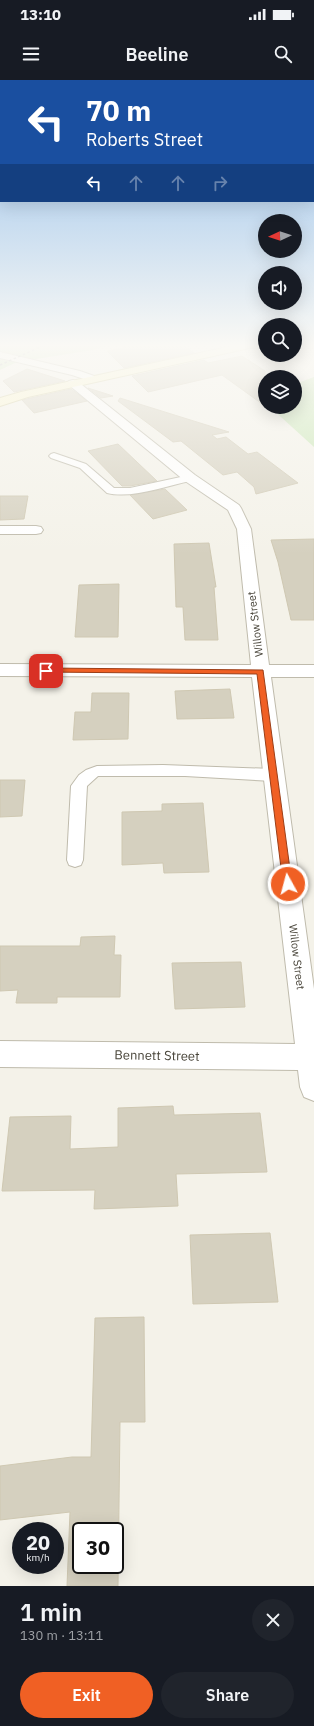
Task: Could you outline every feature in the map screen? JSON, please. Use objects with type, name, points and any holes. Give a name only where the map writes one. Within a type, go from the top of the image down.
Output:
[{"type":"street","name":"Willow Street","points":[[112,414],[190,478],[234,508],[244,529],[273,775],[312,1057],[314,1087]]},
{"type":"street","points":[[0,530],[36,530]]},
{"type":"street","points":[[0,670],[314,671]]},
{"type":"street","name":"Bennett Street","points":[[0,1054],[312,1057]]},
{"type":"lane","points":[[54,456],[83,466],[111,491],[130,491],[190,478]]},
{"type":"lane","points":[[75,860],[79,786],[82,779],[91,773],[97,771],[169,770],[273,775]]},
{"type":"green space","points":[[278,414],[314,414],[314,447]]},
{"type":"building","points":[[136,414],[172,414],[229,432],[212,435],[217,439],[226,437],[248,454],[257,452],[298,483],[256,494],[254,487],[237,472],[223,475],[181,441],[173,442]]},
{"type":"building","points":[[118,444],[157,481],[122,486],[88,451]]},
{"type":"building","points":[[165,489],[187,510],[153,519],[130,495]]},
{"type":"building","points":[[0,496],[28,496],[24,519],[0,520]]},
{"type":"building","points":[[314,539],[314,620],[291,620],[278,562],[271,540]]},
{"type":"building","points":[[209,543],[216,587],[214,587],[218,640],[185,640],[183,607],[176,607],[174,544]]},
{"type":"building","points":[[119,584],[118,637],[75,637],[79,585]]},
{"type":"building","points":[[230,689],[234,718],[177,719],[175,691]]},
{"type":"building","points":[[92,693],[129,693],[128,739],[73,740],[75,712],[91,712]]},
{"type":"building","points":[[0,780],[25,780],[22,816],[0,817]]},
{"type":"building","points":[[203,803],[209,872],[164,873],[163,863],[122,865],[122,812],[162,811],[162,804]]},
{"type":"building","points":[[115,936],[114,955],[121,955],[120,997],[57,997],[57,1003],[16,1003],[18,990],[0,991],[0,946],[80,946],[81,937]]},
{"type":"building","points":[[241,962],[245,1007],[175,1009],[172,963]]},
{"type":"building","points":[[173,1106],[174,1115],[260,1113],[267,1172],[176,1174],[178,1206],[94,1209],[95,1190],[2,1191],[10,1117],[71,1116],[70,1149],[118,1147],[118,1108]]},
{"type":"building","points":[[270,1233],[278,1302],[193,1304],[190,1235]]},
{"type":"building","points":[[144,1317],[145,1422],[120,1422],[119,1522],[72,1522],[72,1574],[118,1574],[118,1586],[67,1586],[70,1512],[0,1520],[0,1466],[72,1457],[91,1457],[95,1318]]},
{"type":"route","points":[[46,671],[261,671],[288,884]]}]
